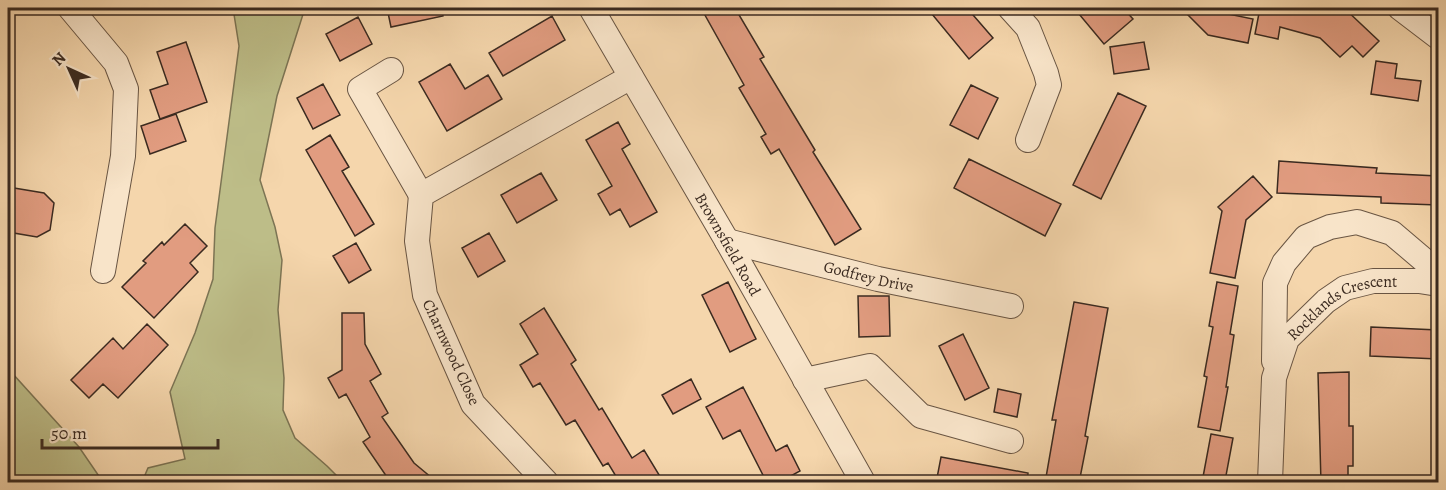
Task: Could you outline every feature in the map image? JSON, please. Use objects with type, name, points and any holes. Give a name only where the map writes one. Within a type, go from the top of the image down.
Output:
[{"type":"street","points":[[70,8],[116,63],[126,89],[123,156],[103,271]]},
{"type":"street","name":"Brownsfield Road","points":[[591,8],[728,241],[863,483]]},
{"type":"street","points":[[1010,8],[1028,28],[1046,73],[1048,85],[1028,140]]},
{"type":"street","points":[[1400,8],[1438,37]]},
{"type":"street","points":[[391,70],[360,88],[421,195],[631,77]]},
{"type":"street","name":"Charnwood Close","points":[[421,195],[417,241],[425,295],[473,404],[546,483]]},
{"type":"street","name":"Rocklands Crescent","points":[[1270,483],[1275,283],[1284,262],[1306,237],[1330,227],[1357,222],[1392,233],[1438,272]]},
{"type":"street","name":"Godfrey Drive","points":[[728,241],[878,279],[1011,306]]},
{"type":"street","name":"Rocklands Crescent","points":[[1274,378],[1287,339],[1326,301],[1345,288],[1373,281],[1419,281],[1438,285]]},
{"type":"street","points":[[805,380],[870,366],[921,416],[1011,441]]},
{"type":"green space","points":[[233,8],[305,8],[277,96],[260,180],[275,227],[282,260],[278,310],[284,378],[283,410],[295,438],[343,482],[142,482],[148,468],[185,459],[170,392],[195,333],[213,279],[215,228],[239,46]]},
{"type":"green space","points":[[8,372],[12,373],[79,447],[103,482],[8,482]]},
{"type":"building","points":[[387,8],[442,8],[443,16],[391,27]]},
{"type":"building","points":[[701,8],[735,8],[764,57],[760,59],[815,150],[813,152],[861,229],[835,245],[779,149],[771,154],[761,137],[766,134],[739,88],[744,85]]},
{"type":"building","points":[[927,8],[967,8],[993,38],[969,59]]},
{"type":"building","points":[[1074,8],[1123,8],[1133,19],[1104,44]]},
{"type":"building","points":[[1181,8],[1199,8],[1253,19],[1248,43],[1208,35]]},
{"type":"building","points":[[1260,8],[1344,8],[1379,41],[1363,57],[1352,46],[1340,57],[1320,38],[1280,27],[1278,39],[1255,34]]},
{"type":"building","points":[[552,16],[565,40],[503,76],[489,53]]},
{"type":"building","points":[[358,17],[372,44],[340,61],[326,34]]},
{"type":"building","points":[[186,42],[207,102],[160,119],[150,90],[168,84],[157,52]]},
{"type":"building","points":[[1144,42],[1149,69],[1114,74],[1110,47]]},
{"type":"building","points":[[1376,61],[1397,64],[1395,78],[1421,81],[1418,101],[1371,94]]},
{"type":"building","points":[[450,64],[465,89],[488,75],[502,99],[447,131],[419,82]]},
{"type":"building","points":[[323,84],[340,115],[313,129],[297,98]]},
{"type":"building","points":[[971,85],[998,98],[978,139],[950,125]]},
{"type":"building","points":[[1118,93],[1146,106],[1101,199],[1073,185]]},
{"type":"building","points":[[176,114],[186,141],[150,154],[141,126]]},
{"type":"building","points":[[618,122],[630,144],[622,149],[657,212],[630,227],[620,209],[610,215],[598,194],[612,186],[586,140]]},
{"type":"building","points":[[330,135],[349,167],[342,171],[374,224],[355,236],[306,150]]},
{"type":"building","points":[[969,159],[1061,204],[1045,236],[954,188]]},
{"type":"building","points":[[1279,161],[1377,168],[1376,173],[1438,176],[1438,205],[1381,203],[1381,197],[1277,193]]},
{"type":"building","points":[[541,173],[557,200],[517,223],[501,195]]},
{"type":"building","points":[[1253,176],[1272,197],[1246,220],[1235,278],[1210,273],[1222,211],[1218,207]]},
{"type":"building","points":[[8,187],[44,193],[54,203],[50,230],[37,237],[8,232]]},
{"type":"building","points":[[185,224],[207,246],[190,263],[198,272],[154,318],[122,287],[146,263],[143,261],[162,242],[164,245]]},
{"type":"building","points":[[489,233],[505,261],[478,277],[462,248]]},
{"type":"building","points":[[356,243],[371,270],[349,283],[333,256]]},
{"type":"building","points":[[728,282],[756,339],[730,352],[702,295]]},
{"type":"building","points":[[1217,282],[1238,286],[1230,334],[1234,335],[1226,387],[1228,387],[1220,431],[1198,427],[1207,377],[1204,376],[1213,327],[1209,326]]},
{"type":"building","points":[[858,296],[889,296],[890,336],[859,337]]},
{"type":"building","points":[[1074,302],[1108,308],[1085,436],[1088,437],[1079,483],[1045,483],[1056,420],[1052,420]]},
{"type":"building","points":[[544,308],[576,360],[571,364],[599,410],[602,408],[632,458],[644,450],[664,483],[620,483],[608,463],[603,466],[575,420],[566,425],[540,383],[533,387],[520,365],[538,354],[520,324]]},
{"type":"building","points":[[342,313],[364,313],[365,344],[381,374],[370,381],[388,413],[382,417],[414,463],[438,483],[391,483],[363,442],[370,437],[346,394],[339,398],[328,378],[342,370]]},
{"type":"building","points":[[147,324],[168,345],[118,398],[103,384],[89,398],[71,380],[113,338],[123,349]]},
{"type":"building","points":[[1371,327],[1438,330],[1438,359],[1370,356]]},
{"type":"building","points":[[963,334],[989,388],[965,400],[939,346]]},
{"type":"building","points":[[1349,372],[1349,426],[1353,426],[1353,466],[1348,466],[1348,483],[1321,483],[1318,373]]},
{"type":"building","points":[[691,379],[701,399],[673,414],[662,395]]},
{"type":"building","points":[[743,387],[776,451],[787,445],[800,471],[778,483],[767,483],[740,430],[723,439],[706,407]]},
{"type":"building","points":[[998,389],[1021,394],[1017,417],[994,412]]},
{"type":"building","points":[[1211,434],[1233,438],[1225,481],[1203,477]]},
{"type":"building","points":[[941,457],[1028,473],[1027,483],[936,483]]}]
